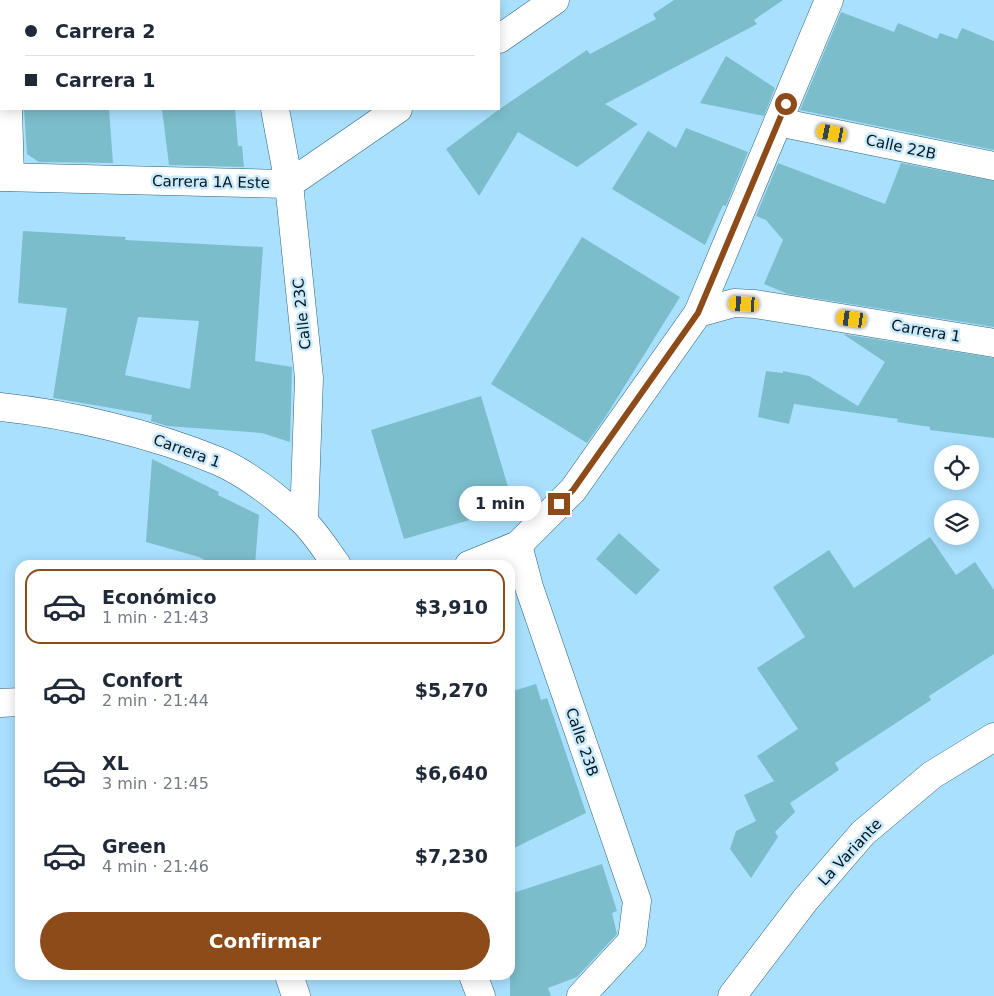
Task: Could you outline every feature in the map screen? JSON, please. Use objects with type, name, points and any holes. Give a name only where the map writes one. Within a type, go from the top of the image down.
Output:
[{"type":"street","points":[[500,38],[555,0]]},
{"type":"street","points":[[481,560],[518,545],[573,490],[698,313],[829,0]]},
{"type":"street","points":[[5,177],[8,110]]},
{"type":"street","name":"Calle 23C","points":[[275,110],[289,184],[309,378],[304,521]]},
{"type":"street","name":"Carrera 1A Este","points":[[5,177],[289,184],[397,110]]},
{"type":"street","name":"Calle 22B","points":[[778,122],[994,166]]},
{"type":"street","name":"Carrera 1","points":[[698,313],[734,303],[755,304],[994,343]]},
{"type":"street","name":"Carrera 1","points":[[0,406],[25,409],[138,434],[219,462],[268,491],[304,521],[333,560]]},
{"type":"street","name":"Calle 23B","points":[[518,545],[519,592],[637,901],[632,941],[581,996]]},
{"type":"street","points":[[0,703],[15,702]]},
{"type":"street","name":"La Variante","points":[[732,996],[806,899],[862,833],[932,775],[994,737]]},
{"type":"street","points":[[291,980],[296,996]]},
{"type":"street","points":[[475,980],[481,996]]},
{"type":"building","points":[[674,0],[783,0],[754,20],[757,24],[605,104],[638,124],[577,167],[518,132],[479,196],[446,149],[501,108],[587,50],[590,54],[656,19],[653,14]]},
{"type":"building","points":[[841,12],[894,32],[898,23],[937,39],[940,33],[957,39],[962,28],[994,41],[994,150],[800,110]]},
{"type":"building","points":[[726,56],[775,88],[764,116],[700,103]]},
{"type":"building","points":[[24,110],[109,110],[113,163],[39,162],[27,154]]},
{"type":"building","points":[[162,110],[235,110],[238,146],[242,146],[244,167],[169,165]]},
{"type":"building","points":[[686,128],[748,152],[726,206],[723,205],[705,245],[612,189],[648,131],[676,148]]},
{"type":"building","points":[[778,163],[885,204],[901,163],[994,181],[994,327],[788,294],[764,284],[783,240],[766,220],[756,216]]},
{"type":"building","points":[[23,231],[126,237],[125,240],[263,247],[255,361],[292,367],[290,442],[262,433],[167,426],[151,421],[152,415],[53,398],[67,308],[18,303]],"holes":[[[138,317],[199,321],[190,389],[125,375]]]},
{"type":"building","points":[[582,237],[680,297],[606,416],[587,443],[491,384]]},
{"type":"building","points":[[843,334],[994,358],[994,438],[930,430],[930,427],[897,422],[898,419],[794,404],[789,424],[758,417],[766,371],[783,373],[783,371],[809,376],[858,406],[885,362]]},
{"type":"building","points":[[481,396],[514,507],[404,539],[371,430]]},
{"type":"building","points":[[152,459],[219,492],[218,495],[259,515],[255,560],[205,560],[146,542]]},
{"type":"building","points":[[619,533],[660,570],[636,595],[596,559]]},
{"type":"building","points":[[930,537],[956,575],[975,562],[994,590],[994,654],[929,696],[931,700],[835,763],[839,770],[790,803],[795,812],[775,832],[778,837],[751,878],[730,849],[736,831],[756,821],[744,795],[774,781],[757,756],[798,729],[757,668],[805,637],[773,587],[829,550],[854,588]]},
{"type":"building","points":[[536,684],[541,700],[547,698],[586,813],[515,848],[515,690]]},
{"type":"building","points":[[602,864],[617,911],[612,913],[617,934],[577,977],[548,988],[551,996],[510,996],[510,980],[515,980],[515,892]]},
{"type":"route","points":[[559,504],[573,490],[698,313],[786,104]]}]
